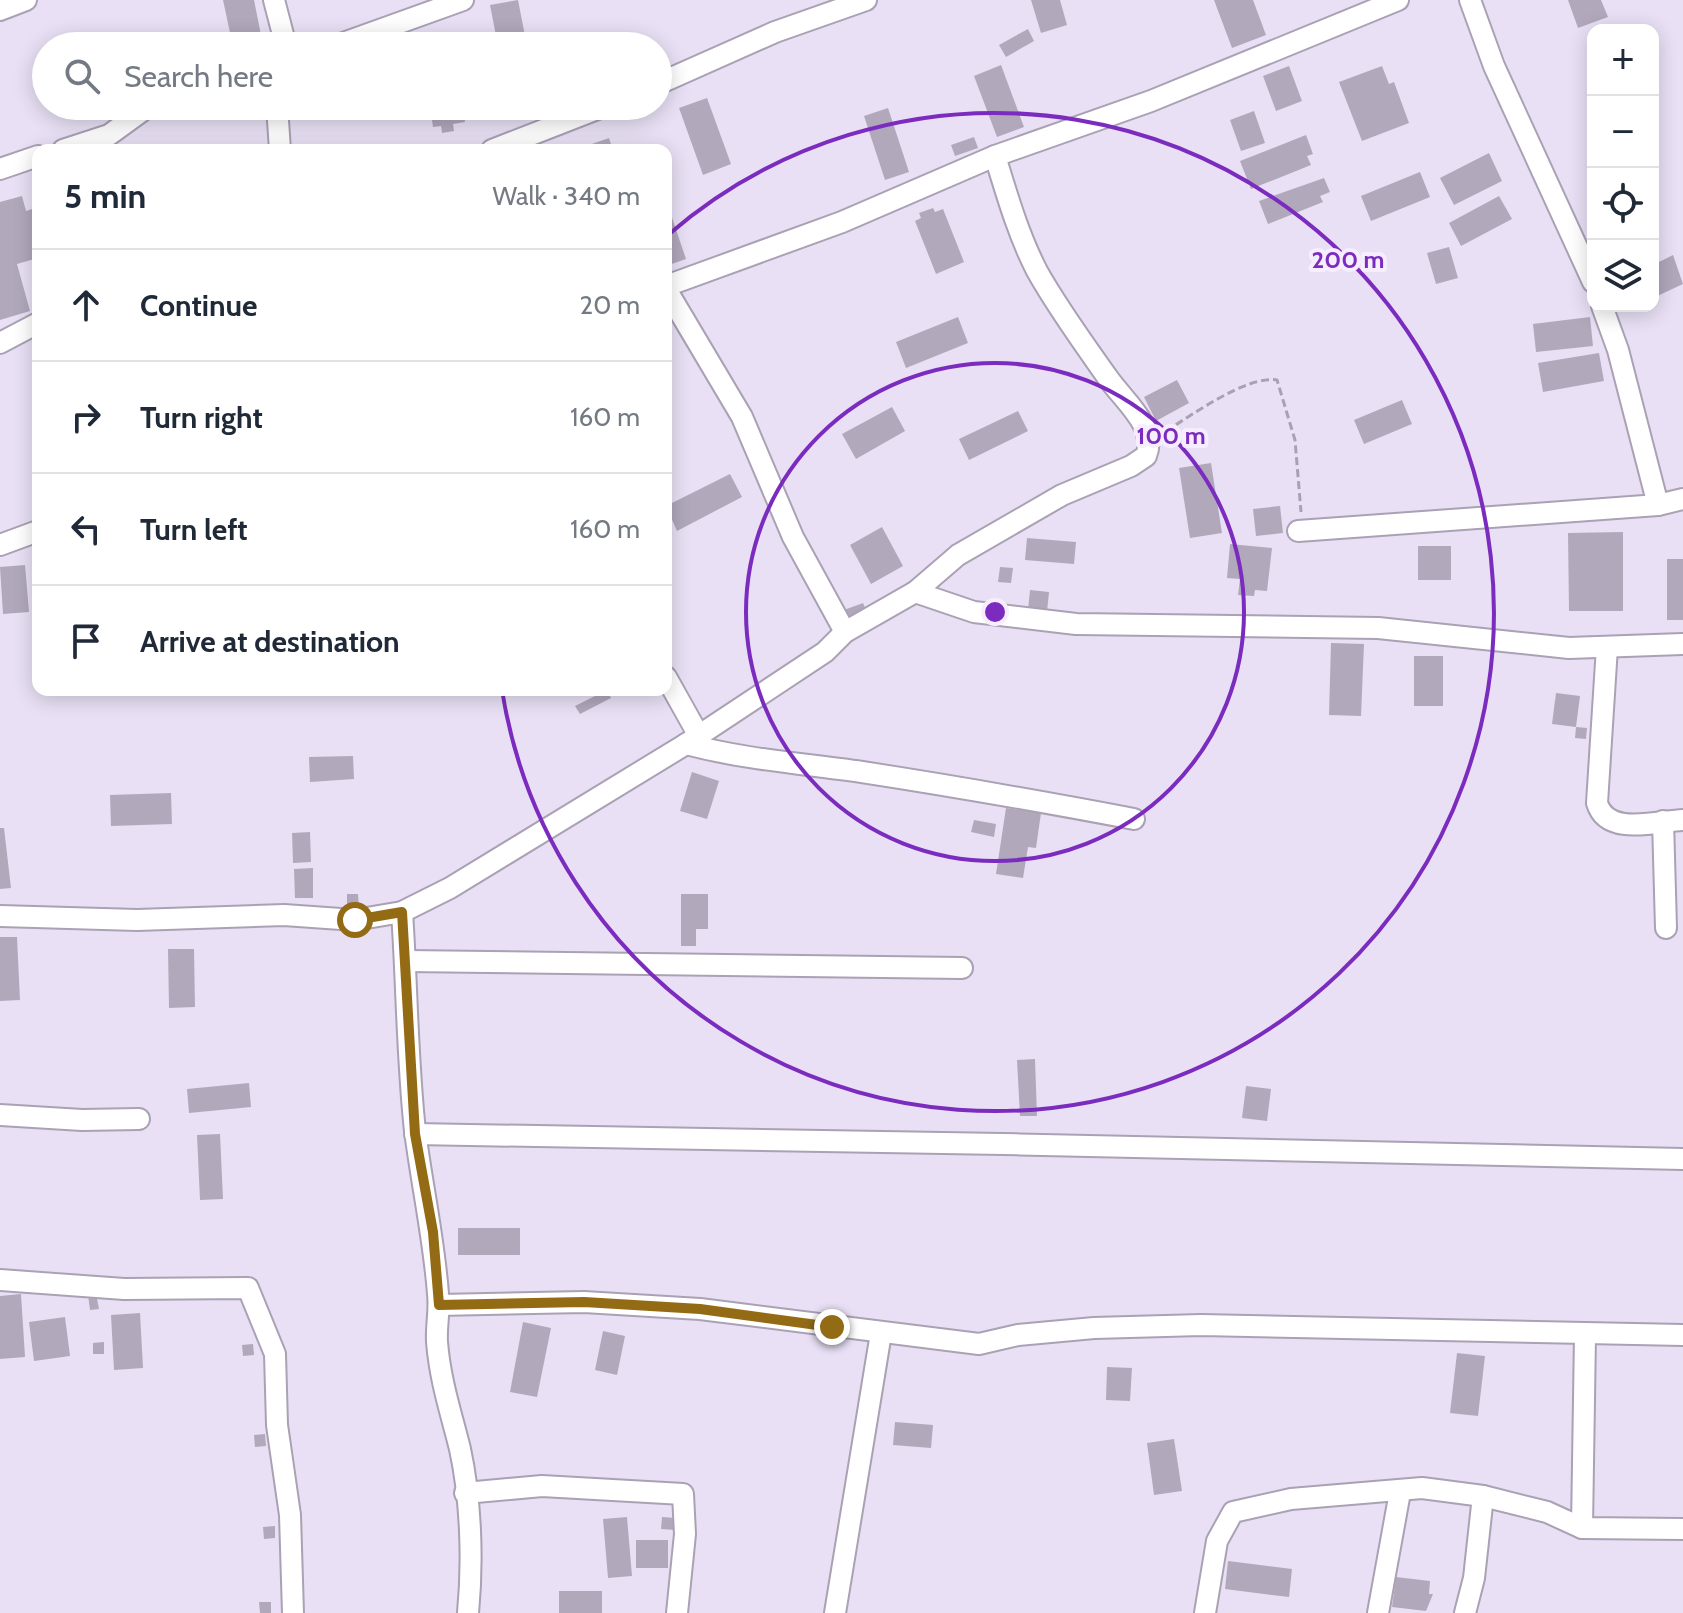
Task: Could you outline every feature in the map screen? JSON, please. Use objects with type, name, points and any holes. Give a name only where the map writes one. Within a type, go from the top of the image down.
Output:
[{"type":"street","points":[[0,10],[26,0]]},
{"type":"street","points":[[274,0],[282,32]]},
{"type":"street","points":[[374,32],[463,0]]},
{"type":"street","points":[[672,78],[775,32],[866,0]]},
{"type":"street","points":[[672,286],[842,222],[995,156],[1151,101],[1398,0]]},
{"type":"street","points":[[1470,0],[1494,66],[1587,269]]},
{"type":"street","points":[[81,144],[109,135],[130,120]]},
{"type":"street","points":[[278,120],[280,144]]},
{"type":"street","points":[[507,144],[569,120]]},
{"type":"street","points":[[0,916],[137,920],[284,915],[355,920],[402,912],[450,888],[693,740],[825,652],[845,632],[915,592],[958,555],[1062,495],[1131,466],[1146,456],[1150,441],[1146,428],[1108,378],[1038,273],[1020,233],[995,156]]},
{"type":"street","points":[[0,169],[32,158]]},
{"type":"street","points":[[672,298],[742,417],[793,537],[845,632]]},
{"type":"street","points":[[1604,312],[1618,350],[1658,505]]},
{"type":"street","points":[[0,343],[32,326]]},
{"type":"street","points":[[1298,531],[1658,505],[1683,499]]},
{"type":"street","points":[[0,545],[32,533]]},
{"type":"street","points":[[915,592],[974,612],[1076,624],[1348,627],[1569,648],[1683,644]]},
{"type":"street","points":[[1607,647],[1597,803],[1599,812],[1613,822],[1628,825],[1673,820],[1666,928]]},
{"type":"street","points":[[672,691],[693,740],[743,759],[820,766],[975,789],[1134,819]]},
{"type":"street","points":[[402,912],[415,1134],[433,1232],[439,1305],[437,1338],[444,1398],[460,1450],[465,1493],[471,1582],[468,1613]]},
{"type":"street","points":[[405,961],[962,968]]},
{"type":"street","points":[[0,1115],[82,1120],[139,1119]]},
{"type":"street","points":[[415,1134],[918,1140],[1318,1153],[1683,1159]]},
{"type":"street","points":[[0,1280],[124,1289],[248,1288],[275,1354],[277,1425],[290,1515],[293,1613]]},
{"type":"street","points":[[439,1305],[584,1302],[700,1309],[979,1344],[1018,1335],[1094,1328],[1201,1325],[1683,1335]]},
{"type":"street","points":[[835,1613],[881,1333]]},
{"type":"street","points":[[1582,1528],[1585,1335]]},
{"type":"street","points":[[465,1493],[542,1486],[683,1494],[685,1534],[677,1613]]},
{"type":"street","points":[[1205,1613],[1217,1541],[1233,1512],[1291,1499],[1422,1488],[1483,1496],[1547,1512],[1582,1528],[1683,1529]]},
{"type":"street","points":[[1378,1613],[1400,1492]]},
{"type":"street","points":[[1465,1613],[1474,1578],[1483,1496]]},
{"type":"path","points":[[1150,441],[1244,386],[1267,378],[1277,380],[1295,440],[1302,505],[1298,531]]},
{"type":"building","points":[[223,0],[254,0],[260,32],[230,32]]},
{"type":"building","points":[[518,0],[524,32],[495,32],[490,5]]},
{"type":"building","points":[[1031,0],[1060,0],[1067,25],[1041,33]]},
{"type":"building","points":[[1214,0],[1253,0],[1266,35],[1232,48]]},
{"type":"building","points":[[1568,0],[1601,0],[1608,17],[1578,28]]},
{"type":"building","points":[[1028,29],[1034,41],[1006,57],[999,45]]},
{"type":"building","points":[[1001,65],[1024,127],[997,137],[974,76]]},
{"type":"building","points":[[1289,66],[1302,101],[1276,111],[1263,76]]},
{"type":"building","points":[[1382,66],[1389,84],[1394,82],[1409,123],[1362,141],[1339,82]]},
{"type":"building","points":[[707,98],[731,164],[703,175],[679,108]]},
{"type":"building","points":[[888,108],[909,172],[885,180],[864,116]]},
{"type":"building","points":[[1254,111],[1265,143],[1241,151],[1230,120]]},
{"type":"building","points":[[432,120],[465,120],[453,124],[454,131],[442,133],[441,126],[433,127]]},
{"type":"building","points":[[1306,135],[1313,154],[1307,156],[1311,165],[1251,189],[1240,161]]},
{"type":"building","points":[[974,137],[978,148],[955,156],[951,145]]},
{"type":"building","points":[[609,138],[611,144],[592,144]]},
{"type":"building","points":[[1489,153],[1502,181],[1454,205],[1440,178]]},
{"type":"building","points":[[1420,172],[1430,197],[1371,221],[1361,196]]},
{"type":"building","points":[[1324,178],[1330,192],[1320,196],[1323,202],[1268,224],[1259,201]]},
{"type":"building","points":[[22,196],[26,211],[32,209],[32,260],[17,264],[30,311],[0,320],[0,202]]},
{"type":"building","points":[[1499,196],[1512,219],[1461,246],[1449,223]]},
{"type":"building","points":[[933,208],[935,212],[943,209],[964,262],[936,274],[915,221],[921,218],[919,213]]},
{"type":"building","points":[[672,218],[686,259],[672,264]]},
{"type":"building","points":[[1449,247],[1458,278],[1436,284],[1427,253]]},
{"type":"building","points":[[1673,255],[1683,284],[1659,295],[1659,262]]},
{"type":"building","points":[[958,317],[968,343],[906,368],[896,342]]},
{"type":"building","points":[[1590,317],[1593,346],[1536,352],[1533,324]]},
{"type":"building","points":[[1599,353],[1604,381],[1543,392],[1538,363]]},
{"type":"building","points":[[1177,380],[1189,403],[1156,421],[1144,397]]},
{"type":"building","points":[[1402,400],[1412,424],[1364,444],[1354,420]]},
{"type":"building","points":[[892,407],[905,431],[856,459],[842,434]]},
{"type":"building","points":[[1018,411],[1028,431],[969,460],[959,439]]},
{"type":"building","points":[[1211,463],[1222,533],[1190,538],[1179,468]]},
{"type":"building","points":[[730,474],[742,497],[677,531],[672,520],[672,503]]},
{"type":"building","points":[[1280,506],[1283,533],[1256,536],[1253,509]]},
{"type":"building","points":[[882,527],[903,566],[871,584],[850,545]]},
{"type":"building","points":[[1623,532],[1623,611],[1569,611],[1568,533]]},
{"type":"building","points":[[1027,538],[1076,542],[1074,564],[1025,560]]},
{"type":"building","points":[[1230,544],[1272,548],[1267,591],[1255,590],[1254,596],[1238,595],[1240,579],[1227,578]]},
{"type":"building","points":[[1418,546],[1451,546],[1451,580],[1418,580]]},
{"type":"building","points":[[1667,559],[1683,559],[1683,620],[1667,620]]},
{"type":"building","points":[[25,565],[29,612],[3,614],[0,567]]},
{"type":"building","points":[[1000,567],[1013,568],[1011,583],[998,582]]},
{"type":"building","points":[[1030,590],[1049,592],[1047,612],[1028,610]]},
{"type":"building","points":[[863,603],[867,612],[848,620],[844,610]]},
{"type":"building","points":[[1331,643],[1364,644],[1361,716],[1329,715]]},
{"type":"building","points":[[1414,656],[1443,656],[1443,706],[1414,706]]},
{"type":"building","points":[[1556,693],[1580,696],[1576,727],[1552,724]]},
{"type":"building","points":[[595,696],[611,698],[580,714],[575,706]]},
{"type":"building","points":[[1576,727],[1587,728],[1586,739],[1575,738]]},
{"type":"building","points":[[353,756],[354,779],[310,782],[309,757]]},
{"type":"building","points":[[692,772],[719,781],[707,819],[680,811]]},
{"type":"building","points":[[171,793],[172,824],[111,826],[110,795]]},
{"type":"building","points":[[1006,808],[1041,813],[1036,848],[1028,847],[1023,878],[996,874]]},
{"type":"building","points":[[974,820],[996,824],[994,837],[971,832]]},
{"type":"building","points":[[0,828],[4,828],[11,888],[0,889]]},
{"type":"building","points":[[310,832],[311,862],[293,863],[292,833]]},
{"type":"building","points":[[313,868],[313,898],[295,898],[294,869]]},
{"type":"building","points":[[347,894],[358,894],[359,908],[347,908]]},
{"type":"building","points":[[681,894],[708,894],[708,929],[696,929],[696,946],[681,946]]},
{"type":"building","points":[[0,937],[17,937],[20,1000],[0,1001]]},
{"type":"building","points":[[168,949],[194,949],[195,1007],[169,1008]]},
{"type":"building","points":[[1035,1059],[1037,1116],[1020,1116],[1017,1060]]},
{"type":"building","points":[[249,1083],[251,1107],[189,1113],[187,1089]]},
{"type":"building","points":[[1246,1086],[1271,1089],[1267,1121],[1242,1118]]},
{"type":"building","points":[[220,1134],[223,1199],[200,1200],[197,1135]]},
{"type":"building","points":[[458,1228],[520,1228],[520,1255],[458,1255]]},
{"type":"building","points":[[96,1293],[99,1309],[90,1310],[88,1295]]},
{"type":"building","points":[[21,1294],[25,1357],[0,1359],[0,1296]]},
{"type":"building","points":[[140,1313],[143,1368],[114,1370],[111,1315]]},
{"type":"building","points":[[65,1317],[70,1356],[34,1361],[29,1322]]},
{"type":"building","points":[[523,1322],[551,1328],[537,1397],[510,1392]]},
{"type":"building","points":[[603,1331],[625,1336],[617,1375],[595,1370]]},
{"type":"building","points":[[104,1342],[104,1354],[93,1354],[93,1343]]},
{"type":"building","points":[[253,1344],[254,1355],[243,1356],[242,1345]]},
{"type":"building","points":[[1457,1353],[1485,1356],[1478,1416],[1450,1413]]},
{"type":"building","points":[[1107,1367],[1132,1368],[1130,1401],[1106,1400]]},
{"type":"building","points":[[895,1422],[933,1425],[931,1448],[893,1445]]},
{"type":"building","points":[[265,1434],[266,1446],[255,1447],[254,1435]]},
{"type":"building","points":[[1174,1439],[1182,1491],[1154,1495],[1147,1443]]},
{"type":"building","points":[[627,1517],[632,1576],[608,1578],[603,1519]]},
{"type":"building","points":[[662,1517],[676,1518],[675,1530],[661,1529]]},
{"type":"building","points":[[275,1526],[275,1538],[264,1539],[263,1527]]},
{"type":"building","points":[[636,1540],[668,1540],[668,1568],[636,1568]]},
{"type":"building","points":[[1228,1561],[1292,1569],[1289,1597],[1225,1589]]},
{"type":"building","points":[[1396,1577],[1430,1581],[1429,1594],[1433,1594],[1426,1611],[1392,1607]]},
{"type":"building","points":[[559,1591],[602,1591],[602,1613],[559,1613]]},
{"type":"building","points":[[259,1602],[271,1602],[271,1613],[260,1613]]},
{"type":"route","points":[[355,920],[402,912],[408,1057],[415,1134],[433,1232],[439,1305],[584,1302],[700,1309],[832,1327]]}]
